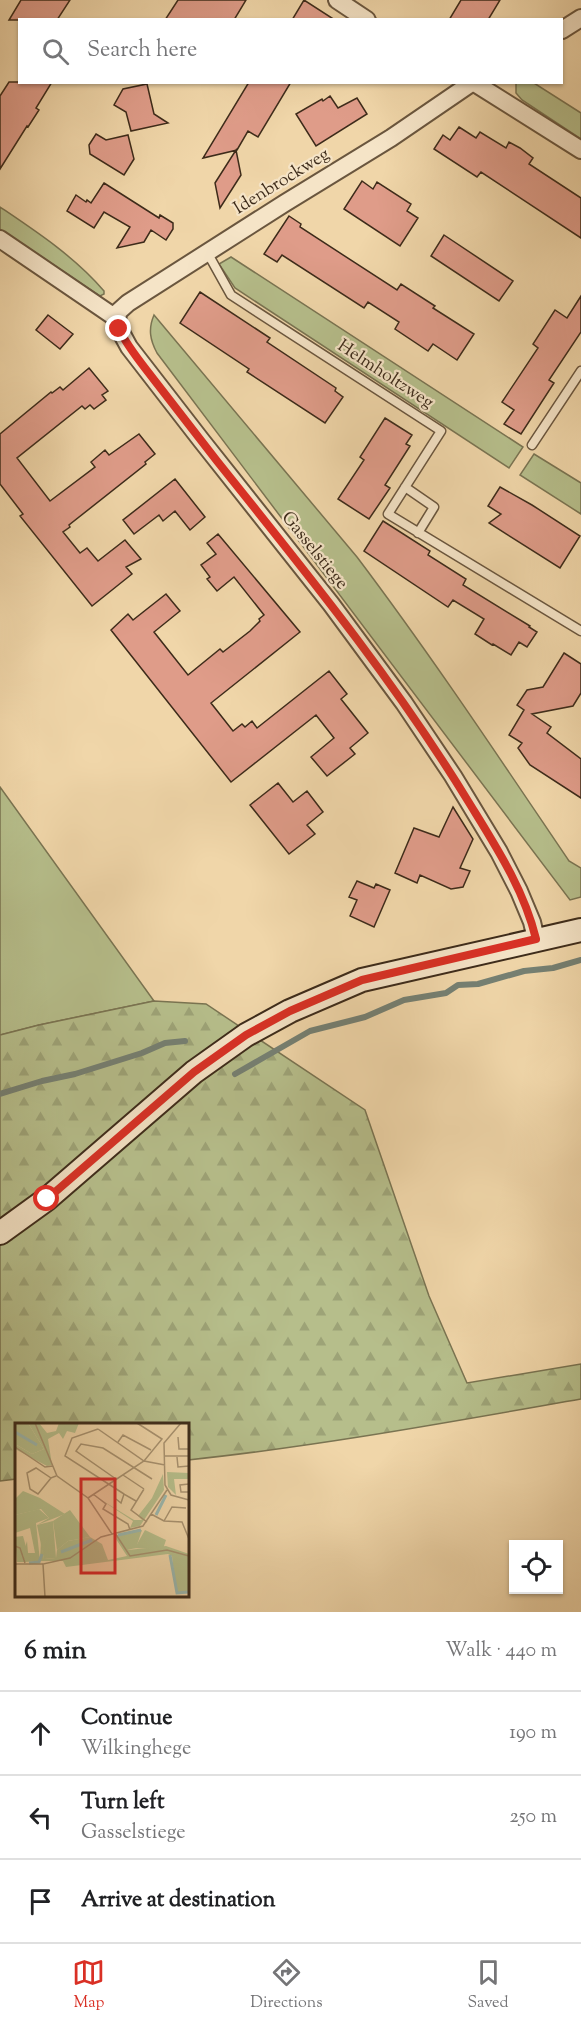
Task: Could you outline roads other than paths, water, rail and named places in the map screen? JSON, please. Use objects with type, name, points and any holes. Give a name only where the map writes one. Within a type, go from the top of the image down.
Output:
[{"type":"street","points":[[337,0],[364,18]]},
{"type":"street","points":[[563,29],[581,18]]},
{"type":"street","name":"Idenbrockweg","points":[[116,318],[118,312],[128,303],[392,138],[472,84]]},
{"type":"street","points":[[475,84],[581,150]]},
{"type":"street","points":[[0,239],[116,318]]},
{"type":"street","name":"Gasselstiege","points":[[116,318],[117,325],[129,347],[332,604],[404,703],[453,776],[499,852],[532,921],[536,939]]},
{"type":"street","points":[[0,1233],[47,1199],[194,1072],[246,1035],[290,1011],[362,980],[581,930]]},
{"type":"lane","name":"Helmholtzweg","points":[[207,252],[231,295],[441,431],[388,514],[581,631]]},
{"type":"lane","points":[[532,445],[581,371]]},
{"type":"lane","points":[[405,487],[434,507],[418,533]]},
{"type":"waterway","points":[[235,1074],[310,1031],[365,1017],[404,1000],[446,993],[458,985],[478,984],[524,971],[553,968],[581,960]]},
{"type":"waterway","points":[[0,1094],[75,1074],[142,1053],[165,1043],[185,1041]]}]
